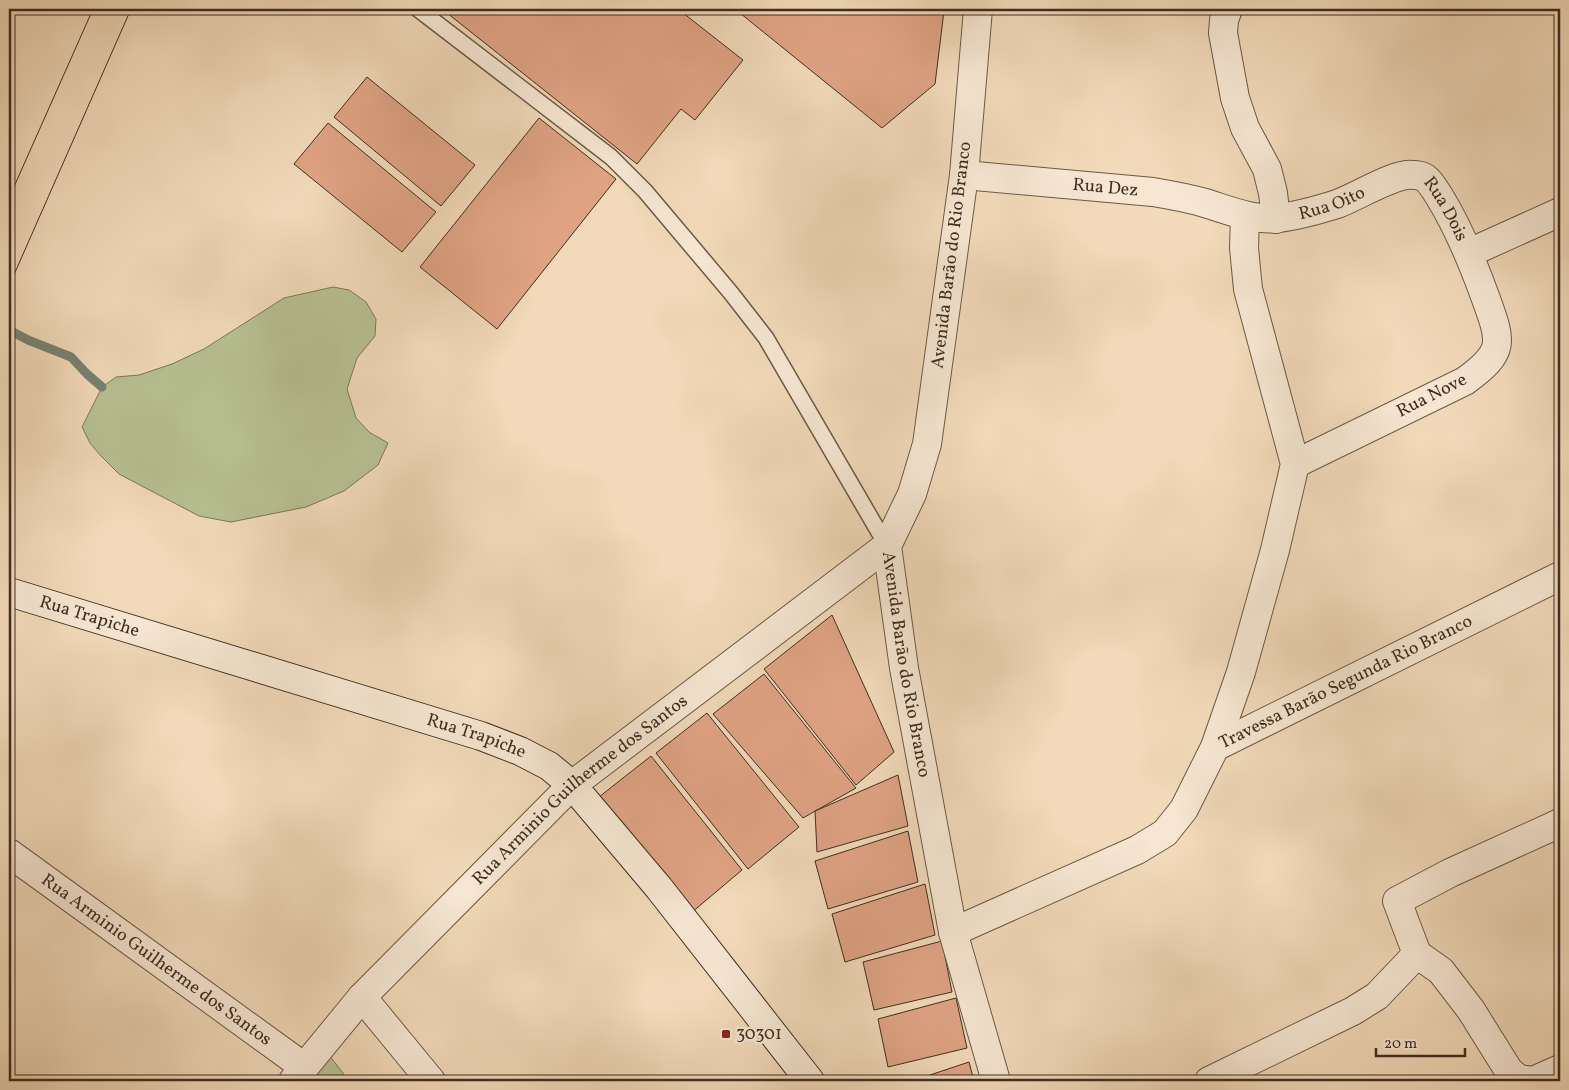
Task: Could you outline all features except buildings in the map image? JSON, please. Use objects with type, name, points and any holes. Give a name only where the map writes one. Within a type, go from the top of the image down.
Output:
[{"type":"street","name":"Avenida Barão do Rio Branco","points":[[978,9],[964,175],[927,444],[912,494],[887,546],[904,668],[953,932],[996,1081]]},
{"type":"street","points":[[1228,9],[1224,20],[1223,33],[1234,98],[1245,128],[1268,169],[1276,218]]},
{"type":"street","name":"Rua Oito","points":[[1245,216],[1276,218],[1311,212],[1338,204],[1401,176],[1413,174]]},
{"type":"street","name":"Rua Dois","points":[[1413,174],[1425,177],[1434,188],[1444,203],[1469,252]]},
{"type":"street","name":"Rua Dez","points":[[964,175],[1181,196],[1245,216]]},
{"type":"street","points":[[1469,252],[1560,212]]},
{"type":"street","points":[[1215,747],[1241,672],[1275,550],[1294,464],[1248,289],[1244,248],[1245,216]]},
{"type":"street","name":"Rua Nove","points":[[1294,464],[1465,381],[1483,368],[1494,355],[1498,341],[1494,321],[1469,252]]},
{"type":"street","name":"Rua Arminio Guilherme dos Santos","points":[[9,853],[298,1074],[362,996],[572,785],[887,546]]},
{"type":"street","name":"Travessa Barão Segunda Rio Branco","points":[[953,932],[1137,850],[1165,833],[1184,809],[1215,747],[1560,576]]},
{"type":"street","name":"Rua Trapiche","points":[[9,592],[481,736],[520,751],[549,766],[572,785],[659,888],[810,1081]]},
{"type":"street","points":[[1560,823],[1450,872],[1397,901],[1417,954],[1441,971],[1471,1010],[1509,1071],[1519,1079],[1533,1081],[1560,1069]]},
{"type":"street","points":[[1209,1081],[1353,1012],[1377,996],[1417,954]]},
{"type":"street","points":[[362,996],[431,1081]]},
{"type":"lane","points":[[418,9],[611,158],[646,191],[766,338],[887,546]]},
{"type":"green space","points":[[333,287],[349,290],[366,302],[376,319],[375,336],[357,358],[347,389],[356,418],[369,432],[388,443],[378,465],[344,491],[306,507],[231,522],[199,516],[119,474],[90,443],[82,427],[102,387],[116,377],[139,375],[172,364],[204,349],[284,298]]},
{"type":"green space","points":[[329,1055],[349,1081],[310,1081]]},
{"type":"waterway","points":[[9,330],[28,340],[71,357],[102,387]]},
{"type":"tram line","points":[[9,198],[93,9]]},
{"type":"tram line","points":[[9,286],[131,9]]},
{"type":"place","name":"30301","points":[[726,1034]]}]
